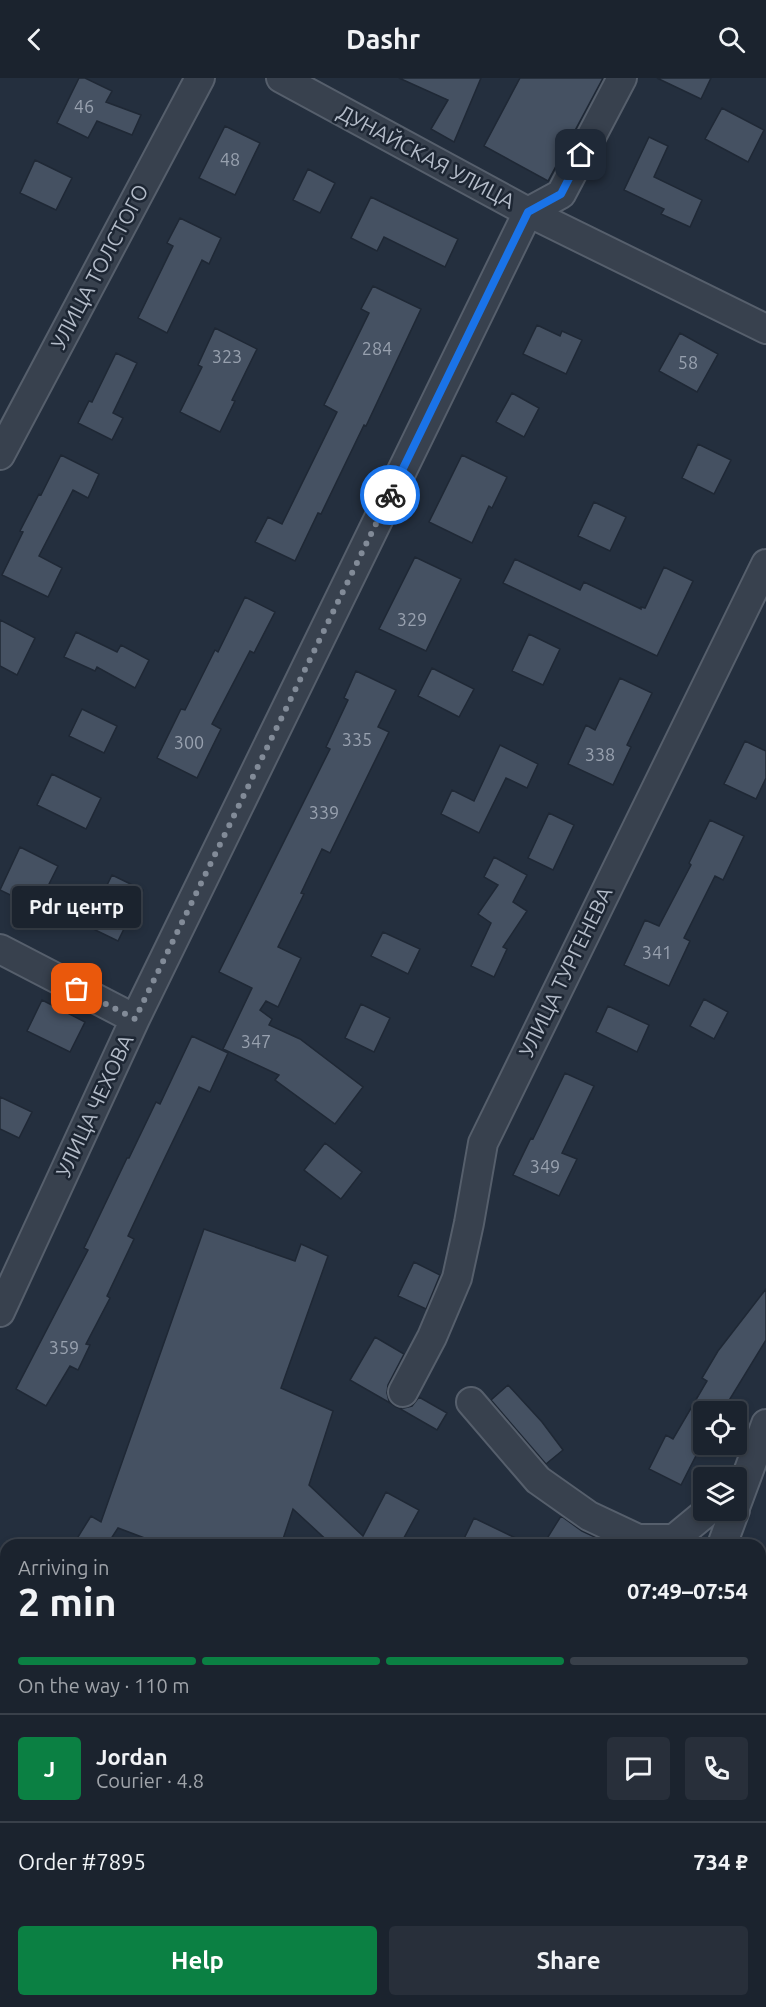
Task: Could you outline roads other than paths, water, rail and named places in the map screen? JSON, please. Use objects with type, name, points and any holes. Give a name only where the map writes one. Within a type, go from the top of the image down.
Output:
[{"type":"street","name":"УЛИЦА ТОЛСТОГО","points":[[0,455],[200,78]]},
{"type":"street","name":"ДУНАЙСКАЯ УЛИЦА","points":[[281,78],[528,212],[766,329]]},
{"type":"street","points":[[528,212],[561,194],[622,78]]},
{"type":"street","name":"УЛИЦА ЧЕХОВА","points":[[0,1312],[135,1019],[528,212]]},
{"type":"street","name":"УЛИЦА ТУРГЕНЕВА","points":[[404,1392],[432,1337],[457,1278],[483,1143],[766,564]]},
{"type":"street","points":[[0,949],[135,1019]]},
{"type":"street","points":[[471,1402],[538,1480],[589,1516],[638,1539],[674,1539],[696,1521]]},
{"type":"street","points":[[747,1475],[766,1424]]},
{"type":"street","points":[[724,1539],[730,1521]]},
{"type":"place","name":"Pdr центр","points":[[77,989]]}]
